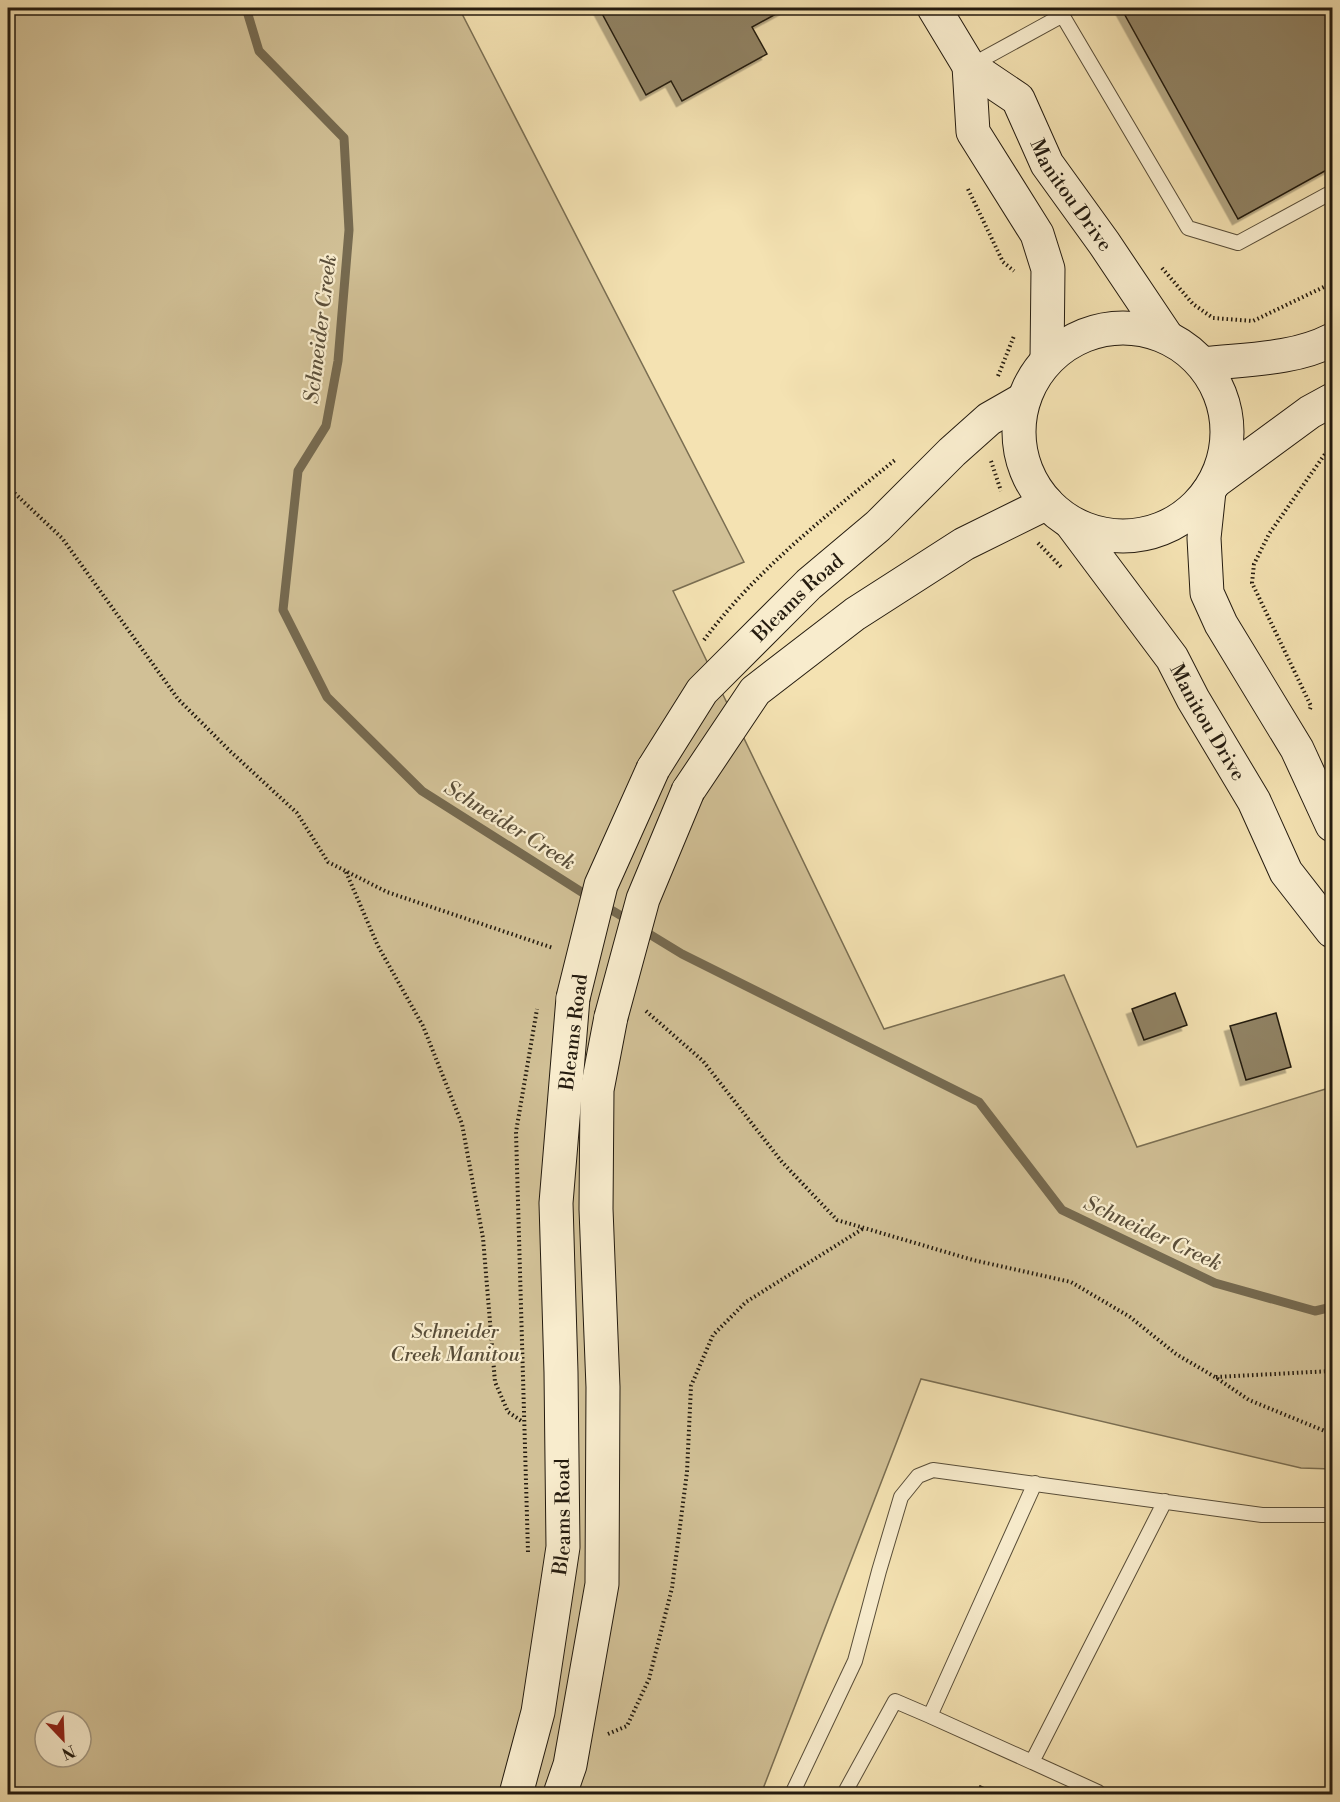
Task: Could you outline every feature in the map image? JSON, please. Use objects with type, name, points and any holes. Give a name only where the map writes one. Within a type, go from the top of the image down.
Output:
[{"type":"main road","name":"Manitou Drive","points":[[934,8],[969,66],[1018,99],[1047,164],[1104,243],[1167,337]]},
{"type":"main road","name":"Manitou Drive","points":[[969,66],[973,132],[1037,234],[1048,269],[1047,360]]},
{"type":"main road","points":[[1332,400],[1310,412],[1213,486],[1197,506],[1182,518],[1165,528],[1127,536],[1089,531],[1059,513],[1035,489],[1026,472],[1021,454],[1019,427],[1029,385],[1047,360],[1077,338],[1094,331],[1131,327],[1149,331],[1167,337],[1193,353],[1203,364],[1215,381],[1223,400],[1228,441],[1223,462],[1213,486],[1203,538],[1206,593],[1221,624],[1297,749],[1332,825]]},
{"type":"main road","points":[[1203,364],[1288,355],[1315,349],[1332,340]]},
{"type":"main road","name":"Bleams Road","points":[[516,1794],[538,1712],[563,1547],[555,1203],[573,998],[601,885],[652,769],[702,691],[809,584],[878,526],[952,452],[989,419],[1024,399]]},
{"type":"main road","name":"Manitou Drive","points":[[1059,513],[1172,658],[1193,699],[1254,801],[1286,872],[1332,927]]},
{"type":"main road","name":"Bleams Road","points":[[560,1794],[570,1765],[602,1584],[603,1387],[596,1209],[597,1090],[611,1017],[643,899],[688,791],[755,691],[855,614],[964,544],[1018,518],[1059,513]]},
{"type":"lane","points":[[969,66],[1061,11],[1188,228],[1238,243],[1332,192]]},
{"type":"lane","points":[[792,1794],[855,1661],[879,1570],[902,1497],[918,1476],[933,1470],[1262,1515],[1332,1515]]},
{"type":"lane","points":[[930,1716],[1035,1484]]},
{"type":"lane","points":[[1032,1762],[1165,1501]]},
{"type":"lane","points":[[844,1794],[895,1701],[1098,1792],[1097,1794]]},
{"type":"path","points":[[967,186],[1003,261],[1018,274]]},
{"type":"path","points":[[1155,260],[1193,304],[1212,318],[1253,321],[1332,284]]},
{"type":"path","points":[[1016,332],[998,377],[989,419],[990,455],[1003,496],[1040,545],[1069,575]]},
{"type":"path","points":[[1311,706],[1252,584],[1254,564],[1269,534],[1332,444]]},
{"type":"path","points":[[1030,549],[1040,545]]},
{"type":"path","points":[[345,871],[378,946],[423,1026],[462,1124],[483,1238],[495,1382],[508,1412],[524,1422]]},
{"type":"path","points":[[528,1553],[516,1132],[538,1003]]},
{"type":"path","points":[[601,1737],[627,1726],[649,1679],[672,1588],[687,1472],[691,1386],[713,1335],[746,1302],[865,1228]]},
{"type":"path","points":[[1215,1377],[1332,1371]]},
{"type":"green space","name":"Schneider Creek Manitou","points":[[8,8],[459,8],[744,562],[673,591],[884,1029],[1064,975],[1137,1147],[1332,1087],[1332,1469],[1301,1468],[921,1379],[761,1794],[8,1794]]},
{"type":"building","points":[[599,8],[787,8],[752,27],[767,54],[682,101],[671,81],[646,95]]},
{"type":"building","points":[[1121,8],[1332,8],[1332,167],[1238,219]]},
{"type":"building","points":[[1175,993],[1187,1025],[1144,1040],[1132,1009]]},
{"type":"building","points":[[1276,1013],[1291,1067],[1246,1080],[1230,1026]]},
{"type":"building","points":[[980,1786],[998,1794],[977,1794]]},
{"type":"waterway","name":"Schneider Creek","points":[[246,8],[259,51],[344,138],[349,230],[338,361],[326,426],[298,471],[283,610],[327,697],[422,791],[591,898]]},
{"type":"waterway","name":"Schneider Creek","points":[[603,905],[630,921]]},
{"type":"waterway","name":"Schneider Creek","points":[[641,929],[682,954],[979,1102],[1062,1210],[1215,1283],[1315,1311],[1332,1307]]}]
